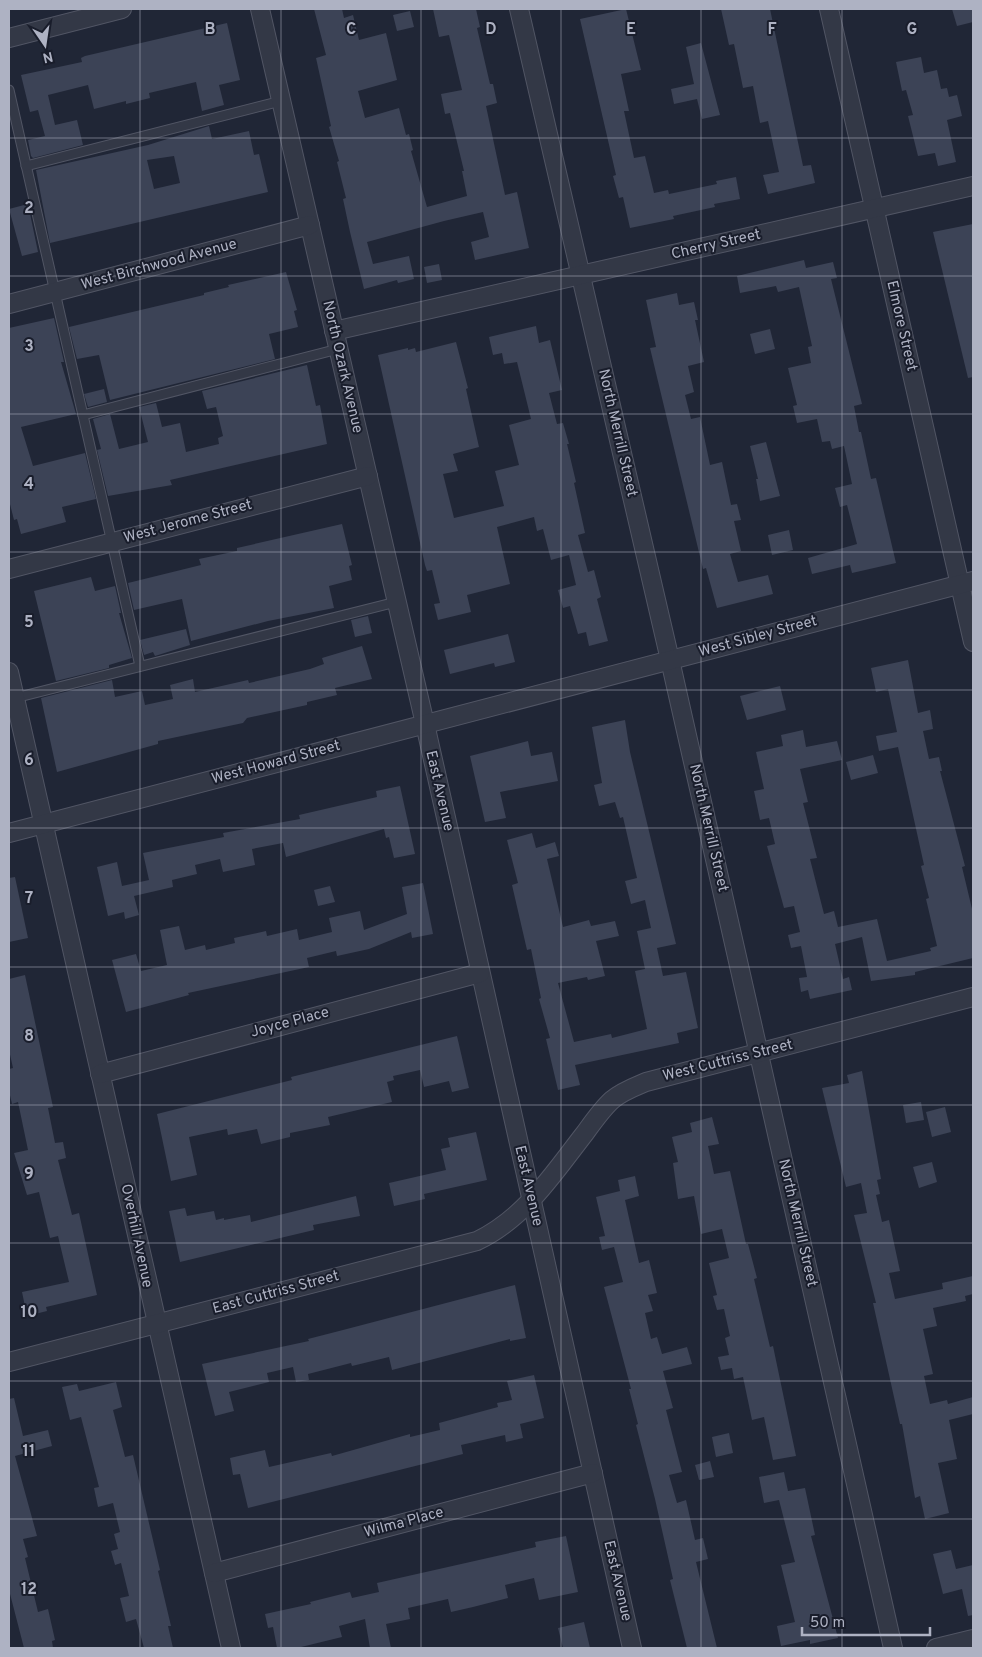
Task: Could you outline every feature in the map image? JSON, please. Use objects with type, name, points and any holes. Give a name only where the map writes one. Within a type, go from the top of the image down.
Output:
[{"type":"street","points":[[9,38],[122,9]]},
{"type":"street","name":"North Ozark Avenue","points":[[260,9],[424,724]]},
{"type":"street","name":"North Merrill Street","points":[[519,9],[670,660],[893,1648]]},
{"type":"street","name":"Elmore Street","points":[[829,9],[875,209],[967,582],[973,642]]},
{"type":"street","name":"Cherry Street","points":[[334,331],[973,186]]},
{"type":"street","name":"West Birchwood Avenue","points":[[9,304],[310,225]]},
{"type":"street","name":"West Jerome Street","points":[[9,569],[368,476]]},
{"type":"street","name":"West Sibley Street","points":[[542,694],[967,582]]},
{"type":"street","name":"Overhill Avenue","points":[[9,672],[155,1324],[231,1648]]},
{"type":"street","name":"West Howard Street","points":[[9,833],[542,694]]},
{"type":"street","name":"East Avenue","points":[[424,724],[632,1648]]},
{"type":"street","name":"Joyce Place","points":[[100,1074],[480,972]]},
{"type":"street","name":"West Cuttriss Street","points":[[532,1202],[603,1110],[612,1100],[629,1089],[646,1082],[973,997]]},
{"type":"street","name":"East Cuttriss Street","points":[[9,1362],[477,1240],[496,1232],[532,1202]]},
{"type":"street","name":"Wilma Place","points":[[214,1572],[593,1473]]},
{"type":"street","points":[[936,1648],[973,1639]]},
{"type":"lane","points":[[9,90],[140,666]]},
{"type":"lane","points":[[26,166],[282,101]]},
{"type":"lane","points":[[83,415],[338,349]]},
{"type":"lane","points":[[15,698],[396,602]]},
{"type":"building","points":[[314,9],[342,9],[344,18],[353,15],[359,40],[386,33],[397,80],[358,91],[365,118],[399,108],[406,135],[409,134],[413,150],[411,151],[427,207],[467,196],[462,171],[464,171],[450,113],[445,114],[441,94],[462,90],[449,35],[439,37],[433,9],[476,9],[480,27],[477,28],[490,84],[493,84],[497,103],[486,106],[505,195],[517,192],[529,248],[475,260],[471,242],[489,237],[483,212],[444,221],[367,242],[373,264],[409,256],[414,279],[398,283],[397,280],[364,289],[343,199],[346,198],[337,162],[339,161],[329,127],[331,126],[316,58],[326,55]]},
{"type":"building","points":[[626,9],[641,70],[621,74],[629,111],[624,111],[634,158],[645,156],[654,193],[668,190],[669,194],[717,184],[716,181],[736,177],[740,199],[714,204],[715,207],[673,216],[674,219],[630,228],[623,197],[619,198],[613,176],[616,175],[580,19]]},
{"type":"building","points":[[721,9],[770,9],[803,166],[811,165],[815,183],[768,194],[763,175],[779,172],[768,121],[760,123],[753,86],[743,88],[734,44],[729,45]]},
{"type":"building","points":[[952,9],[973,9],[973,22],[957,26]]},
{"type":"building","points":[[410,11],[414,27],[397,31],[393,15]]},
{"type":"building","points":[[227,23],[240,80],[219,85],[224,105],[202,111],[196,82],[149,93],[150,98],[126,104],[126,101],[94,109],[88,85],[48,95],[55,125],[77,120],[83,145],[33,158],[31,156],[28,140],[45,136],[38,110],[30,112],[21,75],[82,62],[81,58],[85,56]]},
{"type":"building","points":[[701,43],[720,115],[702,119],[697,99],[674,104],[671,89],[694,84],[686,47]]},
{"type":"building","points":[[921,57],[924,73],[937,70],[941,89],[947,88],[949,97],[957,95],[962,116],[947,120],[956,162],[938,166],[935,153],[918,156],[908,116],[913,115],[906,90],[902,91],[896,62]]},
{"type":"building","points":[[209,126],[212,139],[249,131],[254,155],[259,154],[268,192],[50,243],[36,170],[148,145]],"holes":[[[174,156],[180,183],[154,189],[147,160]]]},
{"type":"building","points":[[28,204],[38,252],[22,256],[9,209]]},
{"type":"building","points":[[973,224],[973,377],[968,378],[933,232]]},
{"type":"building","points":[[804,260],[806,268],[833,262],[837,278],[831,279],[862,404],[854,406],[859,432],[861,432],[871,479],[876,478],[896,563],[852,573],[850,565],[812,574],[808,558],[857,544],[847,505],[840,507],[835,488],[852,484],[844,446],[832,449],[830,441],[822,442],[817,419],[797,423],[793,406],[797,405],[788,368],[811,363],[808,347],[812,346],[799,287],[778,292],[776,286],[740,293],[737,276]]},
{"type":"building","points":[[439,264],[442,280],[427,283],[424,267]]},
{"type":"building","points":[[286,272],[297,310],[294,311],[298,327],[269,334],[275,359],[110,400],[99,355],[77,359],[69,327],[204,295],[204,293],[229,287],[228,285]]},
{"type":"building","points":[[677,293],[679,305],[694,302],[698,320],[695,320],[704,362],[688,366],[694,392],[685,395],[691,419],[700,417],[710,465],[722,462],[731,505],[737,504],[741,520],[734,521],[741,551],[730,554],[738,582],[768,575],[773,594],[717,608],[706,568],[703,569],[650,348],[656,347],[646,300]]},
{"type":"building","points":[[54,318],[64,362],[61,362],[76,414],[21,427],[33,466],[85,453],[96,499],[62,507],[66,522],[21,534],[17,519],[14,520],[9,500],[9,328]]},
{"type":"building","points":[[536,326],[539,343],[550,340],[562,390],[549,393],[557,424],[563,423],[569,444],[567,444],[585,533],[578,535],[588,572],[594,570],[601,597],[597,599],[608,641],[589,646],[586,632],[578,634],[570,606],[563,608],[558,590],[576,585],[569,555],[551,560],[543,529],[537,531],[534,517],[497,527],[510,584],[467,595],[471,612],[438,620],[434,604],[440,603],[432,570],[427,571],[425,565],[378,355],[408,348],[408,350],[415,348],[416,352],[456,342],[468,388],[466,389],[479,447],[453,454],[458,471],[443,474],[454,518],[504,506],[495,471],[519,465],[509,425],[531,419],[517,362],[504,364],[502,353],[493,355],[489,337]]},
{"type":"building","points":[[770,329],[775,349],[755,354],[750,334]]},
{"type":"building","points":[[307,365],[316,406],[320,405],[327,444],[170,480],[172,485],[108,496],[97,450],[101,449],[93,419],[110,414],[119,449],[148,442],[139,407],[156,403],[162,427],[180,423],[186,452],[219,444],[218,438],[223,436],[216,407],[207,409],[202,391]]},
{"type":"building","points":[[104,389],[107,402],[88,407],[84,394]]},
{"type":"building","points":[[766,442],[780,496],[760,501],[756,479],[758,479],[750,446]]},
{"type":"building","points":[[342,524],[352,565],[349,566],[352,580],[329,586],[334,608],[268,621],[191,641],[182,599],[134,610],[128,583],[201,565],[199,559],[237,551],[237,548]]},
{"type":"building","points":[[789,530],[793,550],[772,555],[768,535]]},
{"type":"building","points":[[91,577],[95,591],[115,586],[121,613],[119,613],[132,658],[109,665],[109,668],[56,681],[34,591]]},
{"type":"building","points":[[368,616],[372,633],[355,637],[351,620]]},
{"type":"building","points":[[186,629],[190,645],[155,656],[153,652],[144,655],[140,640]]},
{"type":"building","points":[[508,634],[515,662],[495,667],[494,663],[450,674],[444,650]]},
{"type":"building","points":[[362,646],[372,679],[335,688],[337,695],[307,702],[307,705],[247,718],[243,723],[158,741],[158,744],[57,772],[41,698],[112,680],[115,697],[142,691],[145,705],[173,699],[170,685],[193,679],[195,692],[248,680],[249,683],[310,669],[324,664],[322,658]]},
{"type":"building","points":[[908,660],[918,713],[930,710],[933,729],[923,731],[929,759],[939,757],[942,771],[940,771],[965,866],[962,867],[973,913],[973,958],[915,972],[915,975],[871,981],[862,937],[835,944],[843,979],[849,977],[852,990],[810,999],[808,990],[801,992],[799,978],[807,977],[801,946],[791,948],[788,935],[800,932],[794,906],[784,908],[767,846],[775,844],[769,818],[760,820],[754,791],[764,789],[756,752],[783,746],[781,735],[803,730],[806,747],[837,741],[842,760],[800,769],[808,802],[803,803],[817,858],[810,859],[824,914],[834,911],[838,927],[877,919],[887,961],[931,951],[930,948],[937,946],[926,899],[929,898],[921,866],[924,865],[898,747],[879,751],[876,736],[897,732],[888,689],[876,692],[871,668]]},
{"type":"building","points":[[780,686],[786,710],[747,720],[740,696]]},
{"type":"building","points":[[625,720],[630,752],[676,944],[657,948],[663,976],[686,972],[698,1028],[677,1033],[679,1043],[575,1065],[580,1085],[558,1090],[546,1039],[550,1038],[539,999],[541,998],[531,949],[527,950],[512,885],[518,883],[507,840],[532,833],[536,848],[555,842],[559,856],[547,859],[563,927],[589,920],[591,926],[615,921],[619,936],[596,941],[605,976],[588,980],[587,977],[558,983],[574,1042],[611,1034],[612,1038],[647,1029],[635,971],[645,969],[637,931],[651,928],[645,900],[631,904],[625,881],[637,878],[623,817],[620,818],[615,802],[599,806],[594,785],[602,783],[592,727]]},
{"type":"building","points":[[528,741],[531,756],[552,752],[558,781],[500,792],[506,818],[485,822],[470,756]]},
{"type":"building","points":[[873,755],[878,773],[851,780],[846,762]]},
{"type":"building","points":[[400,786],[415,854],[394,858],[389,837],[386,838],[384,829],[286,857],[283,843],[252,849],[255,865],[223,872],[220,859],[195,865],[197,874],[172,880],[173,887],[134,896],[139,915],[125,919],[124,912],[108,916],[97,867],[117,862],[122,886],[149,880],[143,853],[224,837],[223,833],[300,819],[299,815],[377,797],[376,791]]},
{"type":"building","points":[[15,877],[28,938],[9,942],[9,878]]},
{"type":"building","points":[[423,883],[433,934],[412,938],[411,932],[369,949],[337,956],[336,951],[307,958],[309,967],[188,993],[189,995],[126,1012],[112,960],[136,954],[141,971],[167,965],[160,930],[179,926],[185,950],[205,945],[206,950],[235,943],[234,938],[266,931],[267,936],[297,929],[299,940],[332,932],[329,918],[360,911],[364,930],[407,914],[402,887]]},
{"type":"building","points":[[330,886],[335,902],[318,906],[314,890]]},
{"type":"building","points":[[25,975],[53,1107],[48,1108],[55,1143],[63,1142],[66,1158],[58,1160],[72,1215],[79,1213],[97,1295],[46,1307],[47,1311],[27,1316],[22,1292],[69,1282],[58,1236],[50,1238],[39,1192],[27,1195],[14,1153],[28,1150],[18,1102],[12,1104],[9,1091],[9,1069],[13,1068],[9,1050],[9,979]]},
{"type":"building","points":[[457,1036],[469,1088],[452,1092],[449,1081],[424,1087],[420,1070],[393,1076],[394,1080],[387,1082],[392,1102],[328,1117],[330,1125],[290,1133],[290,1137],[261,1144],[257,1129],[228,1135],[227,1129],[189,1137],[197,1175],[171,1181],[157,1114],[292,1080],[291,1077]]},
{"type":"building","points":[[862,1071],[881,1179],[877,1180],[880,1194],[876,1195],[882,1222],[889,1220],[900,1271],[889,1273],[895,1299],[943,1289],[942,1283],[973,1276],[973,1294],[965,1296],[966,1301],[933,1308],[937,1326],[923,1329],[933,1374],[924,1376],[930,1404],[947,1400],[948,1404],[973,1397],[973,1414],[949,1420],[957,1459],[938,1463],[949,1513],[925,1519],[920,1496],[915,1498],[902,1424],[900,1424],[873,1303],[876,1303],[854,1215],[867,1213],[861,1183],[846,1187],[822,1088],[849,1083],[847,1075]]},
{"type":"building","points":[[921,1102],[924,1120],[906,1123],[903,1105]]},
{"type":"building","points":[[945,1107],[951,1132],[932,1137],[926,1112]]},
{"type":"building","points":[[712,1117],[719,1144],[708,1146],[714,1174],[730,1171],[746,1244],[748,1244],[757,1278],[754,1279],[770,1347],[773,1346],[796,1456],[773,1460],[764,1417],[752,1420],[743,1377],[734,1379],[732,1368],[721,1370],[718,1357],[729,1355],[725,1338],[730,1336],[724,1309],[717,1310],[713,1296],[717,1295],[709,1263],[729,1258],[722,1229],[701,1234],[694,1196],[678,1199],[673,1163],[678,1162],[672,1137],[692,1132],[690,1123]]},
{"type":"building","points":[[476,1132],[487,1180],[424,1194],[425,1199],[394,1206],[389,1183],[446,1170],[441,1149],[450,1147],[448,1138]]},
{"type":"building","points":[[932,1162],[937,1182],[919,1188],[913,1167]]},
{"type":"building","points":[[635,1176],[639,1196],[625,1200],[639,1263],[649,1260],[657,1293],[648,1295],[653,1311],[645,1313],[651,1339],[657,1337],[662,1354],[687,1347],[692,1364],[663,1371],[673,1408],[666,1410],[682,1472],[669,1475],[677,1503],[686,1500],[695,1540],[703,1538],[708,1559],[696,1562],[717,1648],[687,1648],[670,1580],[673,1579],[655,1499],[636,1425],[638,1424],[629,1389],[631,1389],[604,1287],[623,1282],[614,1247],[602,1250],[599,1237],[605,1236],[596,1197],[620,1191],[618,1180]]},
{"type":"building","points":[[356,1196],[360,1216],[313,1225],[314,1230],[180,1262],[169,1211],[185,1208],[187,1216],[214,1211],[216,1220],[250,1215],[251,1222]]},
{"type":"building","points":[[515,1285],[526,1338],[510,1341],[510,1339],[392,1370],[389,1357],[352,1366],[351,1363],[308,1374],[309,1380],[296,1382],[293,1367],[267,1373],[269,1382],[229,1392],[234,1411],[215,1416],[202,1364],[309,1341],[308,1339]]},
{"type":"building","points":[[534,1375],[544,1418],[520,1424],[523,1438],[506,1442],[505,1435],[461,1445],[463,1454],[248,1508],[240,1474],[233,1475],[230,1458],[265,1450],[269,1467],[331,1453],[332,1456],[410,1434],[410,1437],[440,1430],[439,1423],[498,1407],[497,1403],[512,1400],[507,1381]]},
{"type":"building","points":[[116,1382],[122,1407],[113,1410],[125,1457],[133,1455],[160,1570],[158,1571],[171,1626],[168,1626],[173,1648],[144,1648],[136,1619],[126,1622],[120,1598],[129,1596],[121,1563],[115,1565],[111,1551],[118,1549],[114,1534],[120,1532],[113,1503],[98,1507],[94,1488],[99,1487],[81,1417],[70,1420],[62,1387],[77,1384],[79,1391]]},
{"type":"building","points":[[14,1398],[23,1436],[48,1430],[52,1446],[15,1456],[37,1536],[23,1539],[28,1557],[25,1558],[38,1612],[48,1609],[55,1640],[52,1641],[53,1648],[24,1648],[9,1590],[9,1399]]},
{"type":"building","points":[[729,1433],[733,1453],[716,1457],[712,1437]]},
{"type":"building","points":[[710,1461],[714,1477],[699,1480],[695,1465]]},
{"type":"building","points":[[784,1472],[788,1491],[805,1488],[815,1535],[811,1536],[838,1638],[810,1644],[810,1640],[781,1646],[777,1626],[795,1622],[781,1565],[795,1562],[779,1500],[764,1503],[759,1477]]},
{"type":"building","points":[[566,1536],[578,1592],[539,1600],[534,1578],[505,1585],[508,1598],[473,1607],[451,1612],[448,1599],[408,1608],[410,1619],[386,1624],[391,1648],[370,1648],[365,1619],[339,1626],[342,1637],[297,1648],[277,1648],[273,1627],[268,1628],[265,1614],[311,1604],[310,1602],[350,1592],[352,1598],[379,1592],[377,1583],[536,1547],[535,1542]]},
{"type":"building","points":[[951,1550],[956,1569],[973,1565],[973,1615],[968,1616],[962,1589],[943,1594],[933,1554]]},
{"type":"building","points":[[584,1622],[590,1648],[563,1648],[558,1628]]}]
